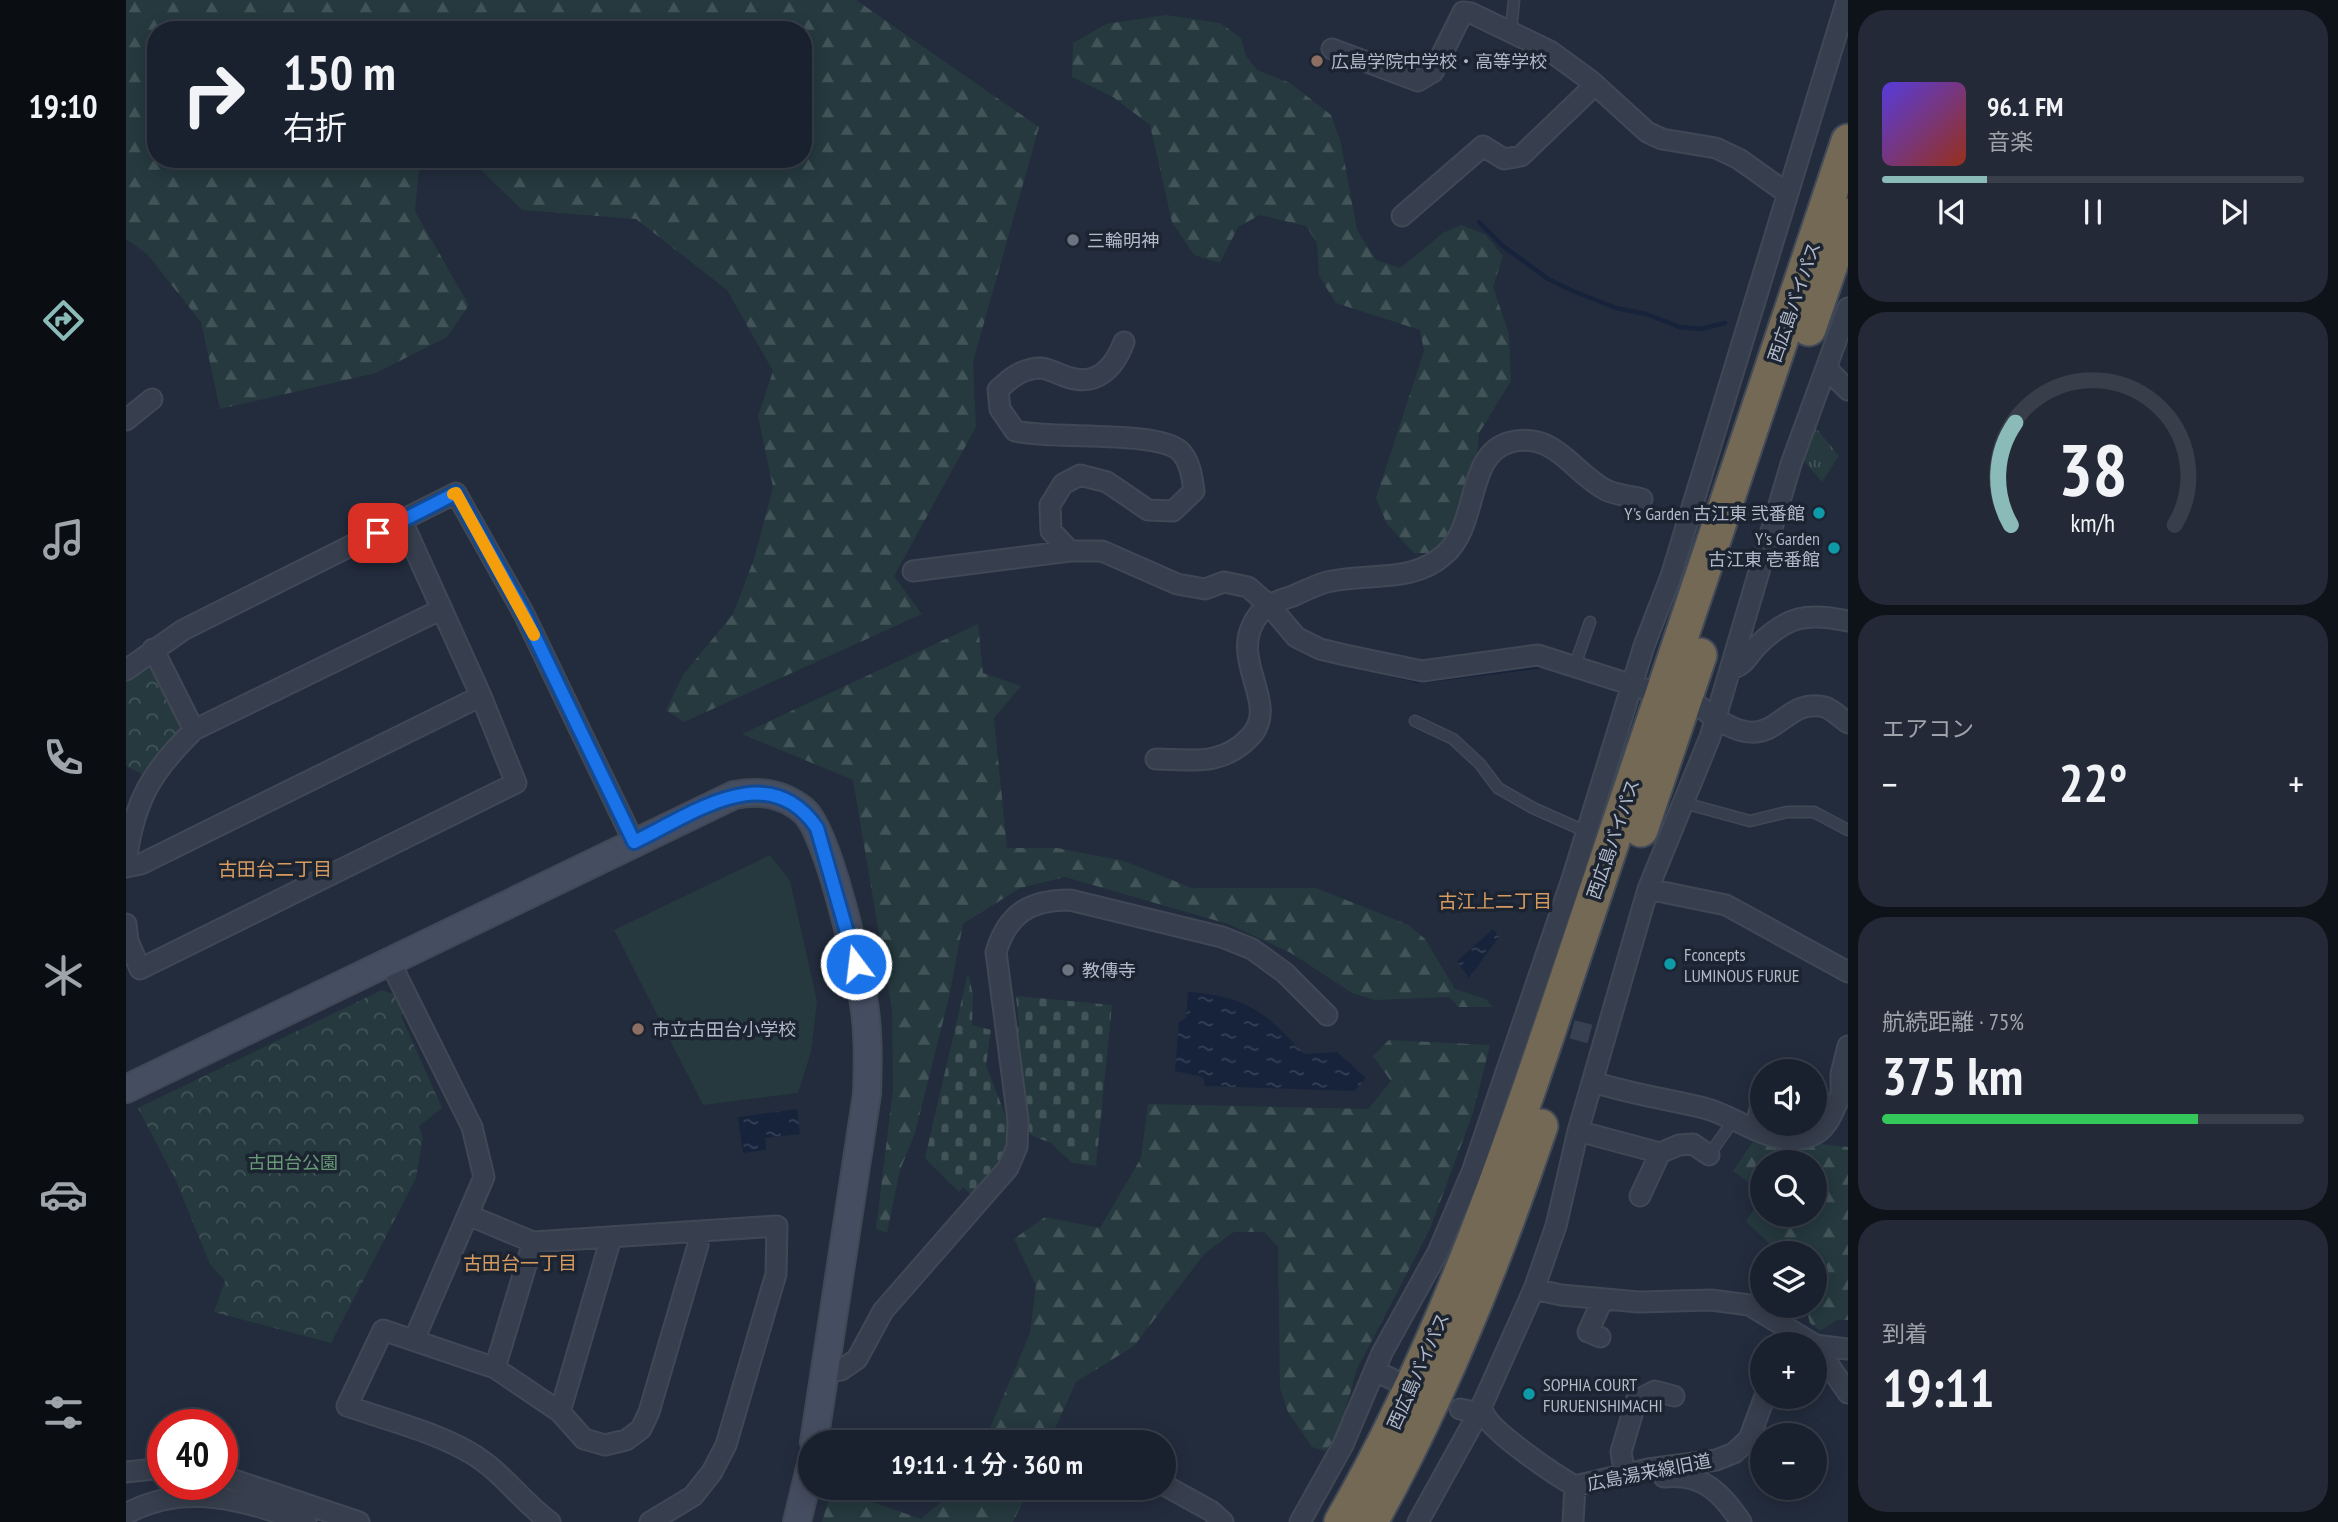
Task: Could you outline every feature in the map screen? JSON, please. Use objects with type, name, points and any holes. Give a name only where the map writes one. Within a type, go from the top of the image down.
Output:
[{"type":"highway","name":"西広島バイパス","points":[[1342,1522],[1411,1391],[1452,1296],[1518,1123],[1848,141]]},
{"type":"highway","name":"西広島バイパス","points":[[1371,1522],[1427,1413],[1476,1305],[1848,215]]},
{"type":"street","points":[[1300,1522],[1384,1375],[1455,1213],[1530,1018],[1587,832],[1640,687],[1678,553],[1847,0]]},
{"type":"street","points":[[1332,49],[1418,81],[1433,72],[1463,12],[1511,30],[1550,51],[1595,85],[1647,132],[1662,139],[1716,148],[1739,159],[1787,193]]},
{"type":"street","points":[[1402,216],[1483,146],[1504,159],[1521,156],[1595,85]]},
{"type":"street","points":[[1419,1522],[1470,1410],[1534,1289],[1556,1226],[1578,1132],[1594,1083],[1598,1036],[1648,889],[1716,720],[1791,464],[1848,309]]},
{"type":"street","points":[[1070,551],[1051,531],[1050,505],[1063,484],[1080,475],[1107,482],[1148,510],[1173,511],[1195,491],[1191,469],[1179,450],[1153,440],[1034,436],[1015,431],[1000,409],[998,390],[1014,374],[1041,368],[1078,380],[1101,377],[1116,361],[1124,342]]},
{"type":"street","points":[[1825,371],[1848,390]]},
{"type":"street","points":[[126,420],[152,399]]},
{"type":"street","points":[[1156,759],[1212,760],[1236,751],[1260,726],[1262,708],[1249,669],[1248,646],[1251,628],[1269,605],[1328,582],[1392,576],[1426,568],[1447,554],[1466,525],[1483,460],[1492,450],[1511,442],[1533,440],[1567,456],[1607,491],[1642,499]]},
{"type":"street","points":[[126,670],[183,630],[456,493],[524,614],[634,842]]},
{"type":"street","points":[[126,924],[128,941],[140,968],[516,783],[481,696],[402,521]]},
{"type":"street","points":[[914,571],[1070,551],[1102,551],[1177,584],[1205,589],[1224,582],[1248,587],[1269,605],[1296,637],[1320,649],[1422,671],[1538,655],[1640,687]]},
{"type":"street","points":[[126,862],[130,834],[148,785],[163,761],[194,730],[442,609]]},
{"type":"street","points":[[1733,668],[1741,666],[1757,646],[1797,617],[1811,615],[1844,624]]},
{"type":"street","points":[[153,649],[194,730]]},
{"type":"street","points":[[126,867],[141,864],[481,696]]},
{"type":"street","points":[[1699,706],[1716,720],[1754,734],[1764,732],[1798,712],[1822,707],[1848,723]]},
{"type":"street","points":[[126,1089],[734,795],[753,791],[788,800],[805,812],[823,844],[863,998],[868,1064],[867,1094],[816,1430]]},
{"type":"street","points":[[1648,889],[1726,905],[1848,972]]},
{"type":"street","points":[[824,1372],[841,1370],[857,1359],[883,1311],[1008,1168],[1017,1147],[1018,1120],[996,952],[1004,928],[1022,912],[1046,900],[1070,900],[1222,937],[1252,949],[1285,973],[1327,1015]]},
{"type":"street","points":[[390,961],[472,1127],[484,1177],[414,1340]]},
{"type":"street","points":[[1827,1123],[1845,1094],[1841,1074],[1848,1046]]},
{"type":"street","points":[[1594,1083],[1625,1093],[1707,1109],[1750,1128]]},
{"type":"street","points":[[1578,1132],[1660,1153],[1679,1145],[1693,1144],[1709,1155]]},
{"type":"street","points":[[1779,1136],[1811,1136]]},
{"type":"street","points":[[1640,1196],[1660,1153]]},
{"type":"street","points":[[468,1216],[533,1242],[777,1226],[776,1274],[726,1446],[712,1472],[692,1496],[650,1522]]},
{"type":"street","points":[[550,1522],[534,1510],[499,1473],[469,1452],[347,1406],[383,1330],[495,1368],[560,1412],[584,1439],[606,1445],[626,1440],[640,1429],[657,1386],[698,1245],[699,1231]]},
{"type":"street","points":[[560,1412],[611,1238]]},
{"type":"street","points":[[495,1368],[533,1242]]},
{"type":"street","points":[[1534,1289],[1639,1302],[1711,1300],[1749,1305],[1794,1332]]},
{"type":"street","points":[[1600,1337],[1588,1332],[1603,1299]]},
{"type":"street","points":[[1827,1346],[1848,1349]]},
{"type":"street","points":[[1827,1362],[1848,1393]]},
{"type":"street","points":[[1625,1475],[1621,1452],[1636,1401],[1655,1391],[1674,1396]]},
{"type":"street","name":"広島湯来線旧道","points":[[1573,1522],[1575,1486],[1648,1469],[1706,1462],[1734,1453],[1749,1439],[1760,1409]]},
{"type":"street","points":[[1470,1410],[1522,1447],[1544,1468],[1575,1486]]},
{"type":"street","points":[[1648,1469],[1648,1478],[1680,1475],[1706,1482],[1726,1499],[1741,1522]]},
{"type":"street","points":[[126,1472],[147,1470]]},
{"type":"street","points":[[238,1481],[359,1522]]},
{"type":"street","points":[[1176,1492],[1211,1511],[1223,1522]]},
{"type":"street","points":[[126,1514],[168,1497],[192,1495],[251,1503],[306,1522]]},
{"type":"street","points":[[797,1522],[802,1500]]},
{"type":"lane","points":[[1511,30],[1514,0]]},
{"type":"lane","points":[[1575,665],[1590,622]]},
{"type":"lane","points":[[1415,721],[1453,739],[1480,764],[1498,788],[1533,808],[1587,832]]},
{"type":"lane","points":[[1684,803],[1750,821],[1787,812],[1814,812],[1848,830]]},
{"type":"lane","points":[[1709,1155],[1733,1121]]},
{"type":"green space","points":[[126,0],[856,0],[1039,127],[973,362],[976,427],[894,576],[922,614],[684,722],[666,710],[683,675],[733,614],[754,559],[773,487],[758,416],[773,371],[727,290],[636,219],[522,210],[479,168],[812,168],[812,21],[147,21],[147,168],[419,168],[415,211],[469,305],[447,337],[376,373],[220,409],[201,322],[147,254],[126,239]]},
{"type":"green space","points":[[1166,15],[1220,23],[1241,38],[1246,56],[1257,70],[1290,83],[1331,115],[1341,143],[1357,230],[1376,260],[1400,268],[1443,233],[1461,225],[1485,234],[1503,256],[1493,287],[1509,334],[1511,381],[1479,433],[1477,456],[1456,527],[1435,553],[1414,553],[1387,524],[1376,498],[1424,351],[1420,330],[1336,303],[1319,276],[1317,243],[1306,226],[1260,215],[1238,227],[1220,263],[1194,255],[1172,222],[1150,125],[1113,97],[1072,77],[1073,43],[1106,24]]},
{"type":"green space","points":[[1812,423],[1839,456],[1822,482],[1801,457]]},
{"type":"green space","points":[[978,624],[983,673],[1021,686],[994,718],[1007,848],[1057,848],[1124,861],[1192,888],[1316,888],[1409,925],[1425,939],[1455,989],[1486,999],[1493,1007],[1458,1007],[1449,997],[1375,1000],[1352,993],[1291,953],[1228,924],[1065,877],[1020,888],[963,924],[949,997],[915,1133],[900,1170],[887,1233],[876,1229],[893,1089],[892,1010],[853,780],[742,734]]},
{"type":"green space","points":[[145,668],[155,669],[181,721],[178,732],[144,775],[126,766],[126,682]]},
{"type":"green space","points":[[770,855],[790,881],[817,1001],[811,1052],[798,1093],[703,1105],[614,930]]},
{"type":"green space","points":[[968,973],[973,995],[972,1025],[991,1030],[986,1065],[1009,1125],[1011,1149],[976,1200],[963,1187],[959,1192],[925,1158]]},
{"type":"green space","name":"古田台公園","points":[[382,990],[394,994],[405,1012],[401,1016],[442,1108],[419,1126],[423,1138],[416,1178],[331,1343],[214,1312],[225,1281],[210,1264],[176,1181],[138,1108]]},
{"type":"green space","points":[[1016,996],[1112,1005],[1096,1166],[1072,1163],[1051,1143],[1030,1135],[1014,1029],[1019,1026]]},
{"type":"green space","points":[[1389,1040],[1490,1045],[1473,1113],[1430,1229],[1357,1369],[1338,1435],[1325,1451],[1312,1447],[1288,1412],[1280,1389],[1278,1247],[1264,1232],[1234,1232],[1205,1253],[1134,1346],[1076,1382],[1054,1430],[989,1430],[1030,1333],[1036,1285],[1014,1239],[1045,1217],[1100,1228],[1141,1158],[1148,1104],[1368,1109],[1391,1081],[1373,1056]]},
{"type":"green space","points":[[1756,1137],[1848,1147],[1848,1320],[1837,1320],[1820,1331],[1810,1323],[1809,1318],[1827,1318],[1827,1241],[1767,1241],[1752,1227],[1827,1227],[1827,1150],[1750,1150],[1750,1183],[1733,1171]]},
{"type":"green space","points":[[828,1500],[866,1500],[921,1519],[943,1500],[1023,1500],[1013,1522],[822,1522]]},
{"type":"water","points":[[1493,929],[1499,937],[1469,978],[1457,961]]},
{"type":"water","points":[[1188,992],[1226,997],[1240,1002],[1266,1017],[1304,1054],[1337,1052],[1366,1078],[1355,1091],[1205,1086],[1203,1077],[1175,1071],[1179,1022],[1186,1018]]},
{"type":"water","points":[[797,1109],[800,1134],[765,1138],[766,1150],[743,1153],[738,1117]]},
{"type":"waterway","points":[[1479,222],[1503,246],[1548,279],[1573,291],[1616,308],[1646,314],[1680,327],[1701,329],[1725,323]]},
{"type":"waterway","points":[[1327,660],[1370,670]]},
{"type":"waterway","points":[[1378,671],[1419,681],[1542,666]]},
{"type":"tunnel","points":[[1544,1022],[1590,1034]]},
{"type":"slow traffic","points":[[453,494],[456,493],[534,635]]},
{"type":"place","name":"広島学院中学校・高等学校","points":[[1317,61]]},
{"type":"place","name":"三輪明神","points":[[1073,240]]},
{"type":"place","name":"Y's Garden 古江東 弐番館","points":[[1819,513]]},
{"type":"place","name":"Y's Garden 古江東 壱番館","points":[[1834,548]]},
{"type":"place","name":"Fconcepts LUMINOUS FURUE","points":[[1670,964]]},
{"type":"place","name":"教傳寺","points":[[1068,970]]},
{"type":"place","name":"市立古田台小学校","points":[[638,1029]]},
{"type":"place","name":"SOPHIA COURT FURUENISHIMACHI","points":[[1529,1394]]},
{"type":"district","name":"古田台二丁目","points":[[275,869]]},
{"type":"district","name":"古江上二丁目","points":[[1495,901]]},
{"type":"district","name":"古田台一丁目","points":[[520,1263]]},
{"type":"route","points":[[378,533],[456,493],[524,614],[634,842],[734,795],[753,791],[788,800],[805,812],[817,828],[856,964]]}]
